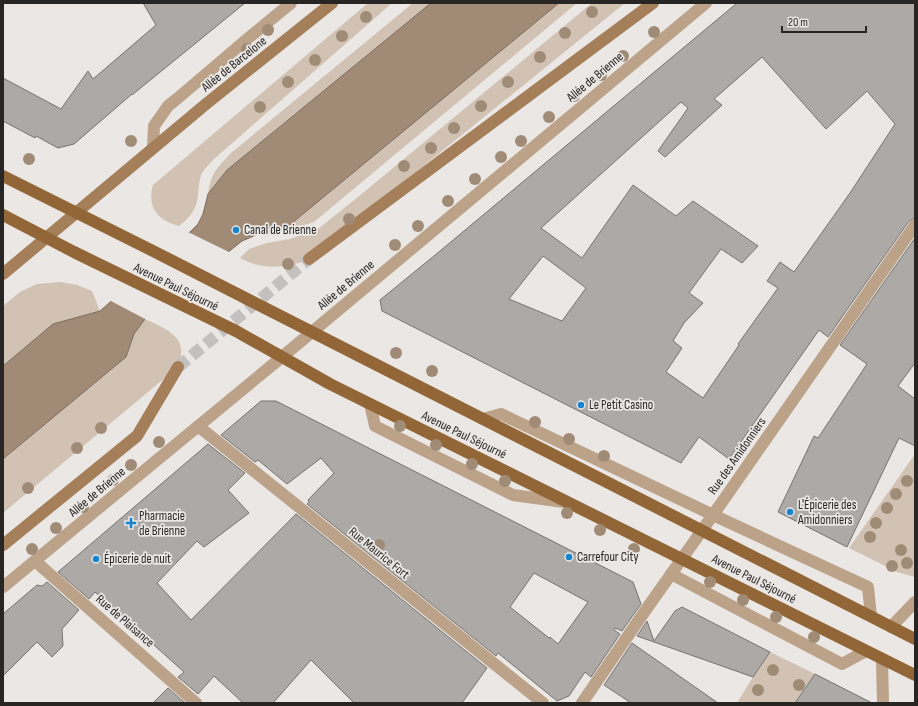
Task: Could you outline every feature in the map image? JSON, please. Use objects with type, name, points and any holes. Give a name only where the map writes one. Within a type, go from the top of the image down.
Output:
[{"type":"main road","name":"Allée de Barcelone","points":[[3,274],[206,104],[332,3]]},
{"type":"main road","name":"Allée de Brienne","points":[[310,259],[653,3]]},
{"type":"main road","name":"Avenue Paul Séjourné","points":[[3,176],[256,303],[915,639]]},
{"type":"main road","name":"Avenue Paul Séjourné","points":[[3,215],[74,252],[226,326],[330,384],[915,675]]},
{"type":"main road","name":"Allée de Brienne","points":[[3,545],[136,436],[178,367]]},
{"type":"street","name":"Allée de Barcelone","points":[[153,148],[154,126],[168,106],[292,3]]},
{"type":"street","name":"Allée de Brienne","points":[[3,587],[282,357],[706,3]]},
{"type":"street","name":"Rue des Amidonniers","points":[[582,703],[915,225]]},
{"type":"street","points":[[370,404],[375,426],[506,492],[513,495],[567,502]]},
{"type":"street","name":"Avenue Paul Séjourné","points":[[484,419],[501,414],[713,515],[868,586],[871,616]]},
{"type":"street","name":"Rue Maurice Fort","points":[[198,426],[542,703]]},
{"type":"street","name":"Rue de Plaisance","points":[[35,561],[196,703]]},
{"type":"street","points":[[671,574],[842,664],[866,651]]},
{"type":"street","points":[[891,627],[915,602]]},
{"type":"street","points":[[882,659],[883,703]]},
{"type":"shaded area","points":[[368,3],[392,3],[209,164],[201,176],[197,201],[194,209],[185,221],[179,226],[165,220],[160,216],[156,212],[151,200],[153,185]]},
{"type":"shaded area","points":[[413,3],[431,3],[227,170],[208,194],[215,171],[231,153]]},
{"type":"shaded area","name":"Canal de Brienne","points":[[431,3],[559,3],[286,228],[256,235],[242,241],[145,319],[134,334],[126,357],[3,459],[3,366],[53,324],[100,311],[198,224],[203,214],[208,194],[227,170]]},
{"type":"shaded area","points":[[559,3],[577,3],[314,222],[286,228]]},
{"type":"shaded area","points":[[592,3],[625,3],[306,261],[272,267],[256,265],[240,258],[249,249],[267,243],[290,239],[318,229]]},
{"type":"shaded area","points":[[60,282],[77,285],[92,291],[100,311],[53,324],[3,366],[3,306],[20,292],[37,284]]},
{"type":"shaded area","points":[[145,319],[163,328],[175,336],[179,341],[181,354],[178,367],[3,513],[3,459],[126,357],[134,334]]},
{"type":"shaded area","points":[[915,454],[915,577],[897,572],[849,548]]},
{"type":"shaded area","points":[[770,652],[815,674],[795,703],[737,703],[753,677]]},
{"type":"pier","points":[[188,232],[231,253],[147,320],[109,300]]},
{"type":"building","points":[[143,3],[245,3],[132,94],[74,144],[58,148],[3,121],[3,78],[61,109],[88,71],[93,79],[156,25]]},
{"type":"building","points":[[737,3],[915,3],[915,218],[909,221],[828,337],[819,330],[729,459],[699,437],[681,463],[382,311],[380,300]],"holes":[[[762,57],[826,129],[867,91],[895,124],[850,193],[794,272],[780,262],[767,281],[778,288],[738,344],[739,345],[703,398],[666,372],[682,348],[673,341],[684,323],[703,303],[689,293],[721,249],[742,263],[758,246],[693,201],[676,216],[633,185],[582,258],[541,228],[681,102],[688,108],[658,151],[665,157],[722,105],[714,99]],[[543,256],[586,288],[562,321],[509,299]]]},
{"type":"building","points":[[915,238],[915,363],[898,386],[915,399],[915,446],[899,438],[847,547],[778,512],[814,436],[818,438],[867,364],[840,345]]},
{"type":"building","points":[[261,401],[276,401],[633,582],[641,604],[622,631],[615,628],[614,630],[620,634],[591,677],[585,672],[569,696],[557,701],[498,653],[496,656],[307,504],[309,502],[308,500],[334,473],[321,458],[287,484],[258,460],[255,462],[221,435]],"holes":[[[534,573],[588,602],[558,644],[510,607]]]},
{"type":"building","points":[[208,444],[245,473],[228,490],[249,513],[204,547],[197,541],[157,583],[191,620],[296,514],[487,668],[462,703],[354,703],[311,660],[273,703],[243,703],[214,676],[198,694],[178,677],[184,672],[95,592],[89,599],[58,572]]},
{"type":"building","points":[[47,582],[79,610],[62,629],[63,646],[52,657],[37,642],[3,676],[3,614],[37,585],[42,586]]},
{"type":"building","points":[[682,607],[770,652],[753,677],[637,636],[647,621],[654,641],[675,611]]},
{"type":"building","points":[[632,643],[718,703],[631,703],[604,685]]},
{"type":"building","points":[[815,674],[872,703],[795,703]]},
{"type":"building","points":[[168,688],[185,703],[153,703]]},
{"type":"tunnel","points":[[178,367],[309,259]]},
{"type":"place","name":"Canal de Brienne","points":[[236,230]]},
{"type":"place","name":"Le Petit Casino","points":[[581,405]]},
{"type":"place","name":"L'Épicerie des Amidonniers","points":[[790,512]]},
{"type":"place","name":"Pharmacie de Brienne","points":[[131,523]]},
{"type":"place","name":"Carrefour City","points":[[569,557]]},
{"type":"place","name":"Épicerie de nuit","points":[[96,559]]}]
